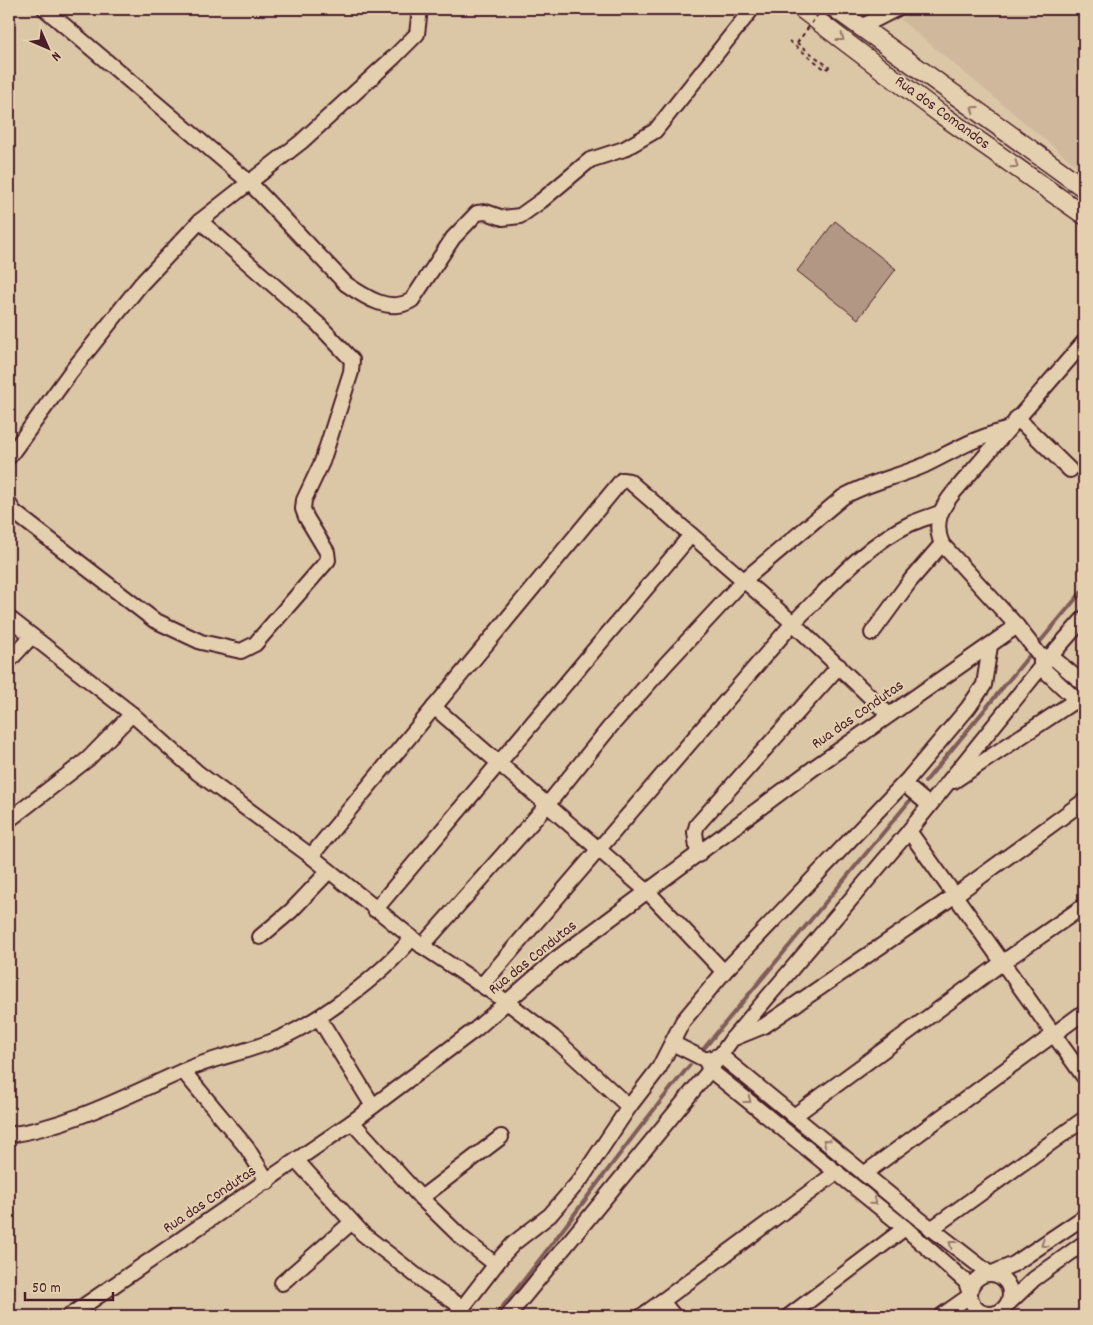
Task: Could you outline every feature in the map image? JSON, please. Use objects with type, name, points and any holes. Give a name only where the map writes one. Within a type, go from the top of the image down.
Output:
[{"type":"main road","name":"Rua dos Comandos","points":[[802,9],[942,114],[1084,215]]},
{"type":"main road","name":"Rua dos Comandos","points":[[836,9],[1084,188]]},
{"type":"street","points":[[45,9],[249,182],[346,284],[362,295],[384,304],[404,305],[412,300],[426,282],[453,238],[477,213],[486,212],[503,218],[520,216],[590,160],[624,149],[655,131],[752,9]]},
{"type":"street","points":[[9,458],[70,373],[141,284],[200,221],[301,142],[394,57],[417,34],[420,9]]},
{"type":"street","points":[[861,27],[896,9]]},
{"type":"street","points":[[9,504],[14,512],[154,620],[201,642],[241,651],[255,644],[328,560],[327,552],[303,509],[304,500],[322,462],[351,372],[352,360],[318,324],[200,221]]},
{"type":"street","points":[[943,788],[1080,704],[1017,626],[942,544],[938,535],[939,514],[954,492],[1084,342]]},
{"type":"street","points":[[1017,418],[1070,470]]},
{"type":"street","points":[[9,1135],[36,1129],[111,1105],[208,1061],[271,1042],[319,1018],[390,961],[417,942],[548,804],[610,728],[744,580],[843,497],[870,483],[926,464],[975,439],[1006,430]]},
{"type":"street","points":[[311,856],[622,480],[629,481],[793,623],[889,715]]},
{"type":"street","points":[[482,985],[793,623],[835,582],[884,540],[910,524],[939,514]]},
{"type":"street","points":[[375,910],[692,535]]},
{"type":"street","points":[[872,633],[910,582],[942,544]]},
{"type":"street","points":[[9,618],[132,714],[198,773],[311,856],[375,910],[417,942],[507,1002],[560,1043],[630,1107]]},
{"type":"street","points":[[508,1316],[708,1065],[721,1056],[732,1039],[909,832],[1044,660],[1084,618]]},
{"type":"street","name":"Rua das Condutas","points":[[69,1316],[268,1182],[352,1122],[476,1029],[556,959],[815,766],[1017,626]]},
{"type":"street","points":[[9,661],[32,636]]},
{"type":"street","points":[[297,1161],[352,1222],[459,1312],[495,1264],[514,1243],[550,1215],[581,1179],[659,1068],[683,1021],[724,972],[904,784],[968,708],[984,685],[990,646]]},
{"type":"street","points":[[1044,660],[1084,684]]},
{"type":"street","points":[[698,854],[696,825],[838,666]]},
{"type":"street","points":[[434,707],[500,762],[648,892],[724,972]]},
{"type":"street","points":[[9,820],[88,759],[132,714]]},
{"type":"street","points":[[904,784],[929,805]]},
{"type":"street","points":[[732,1039],[764,1026],[954,896],[1084,801]]},
{"type":"street","points":[[909,832],[1084,1077]]},
{"type":"street","points":[[260,937],[291,911],[329,871]]},
{"type":"street","points":[[794,1116],[1002,962],[1084,906]]},
{"type":"street","points":[[864,1174],[1084,1012]]},
{"type":"street","points":[[319,1018],[373,1106]]},
{"type":"street","points":[[672,1043],[693,1053],[708,1065],[960,1276],[966,1282],[977,1310],[1002,1312],[1034,1280],[1084,1243]]},
{"type":"street","points":[[721,1056],[930,1228],[990,1274],[997,1275],[1008,1283],[1011,1296],[1002,1312]]},
{"type":"street","points":[[183,1071],[247,1148],[268,1182]]},
{"type":"street","points":[[930,1228],[1084,1119]]},
{"type":"street","points":[[352,1122],[421,1198],[462,1238],[495,1264]]},
{"type":"street","points":[[421,1198],[501,1137]]},
{"type":"street","points":[[642,1316],[837,1172]]},
{"type":"street","points":[[941,1316],[965,1300],[978,1278],[1014,1264],[1084,1217]]},
{"type":"street","points":[[282,1283],[352,1222]]},
{"type":"street","points":[[789,1316],[905,1228]]},
{"type":"street","points":[[662,1301],[674,1316]]},
{"type":"path","points":[[789,41],[826,70],[829,68],[797,43],[822,9]]},
{"type":"shaded area","points":[[921,9],[1084,9],[1084,172],[900,19]]},
{"type":"building","points":[[835,221],[896,269],[858,319],[797,271]]},
{"type":"waterway","points":[[1039,643],[1084,589]]},
{"type":"waterway","points":[[925,782],[1028,657]]},
{"type":"waterway","points":[[701,1052],[912,798]]},
{"type":"waterway","points":[[495,1316],[690,1065]]}]
